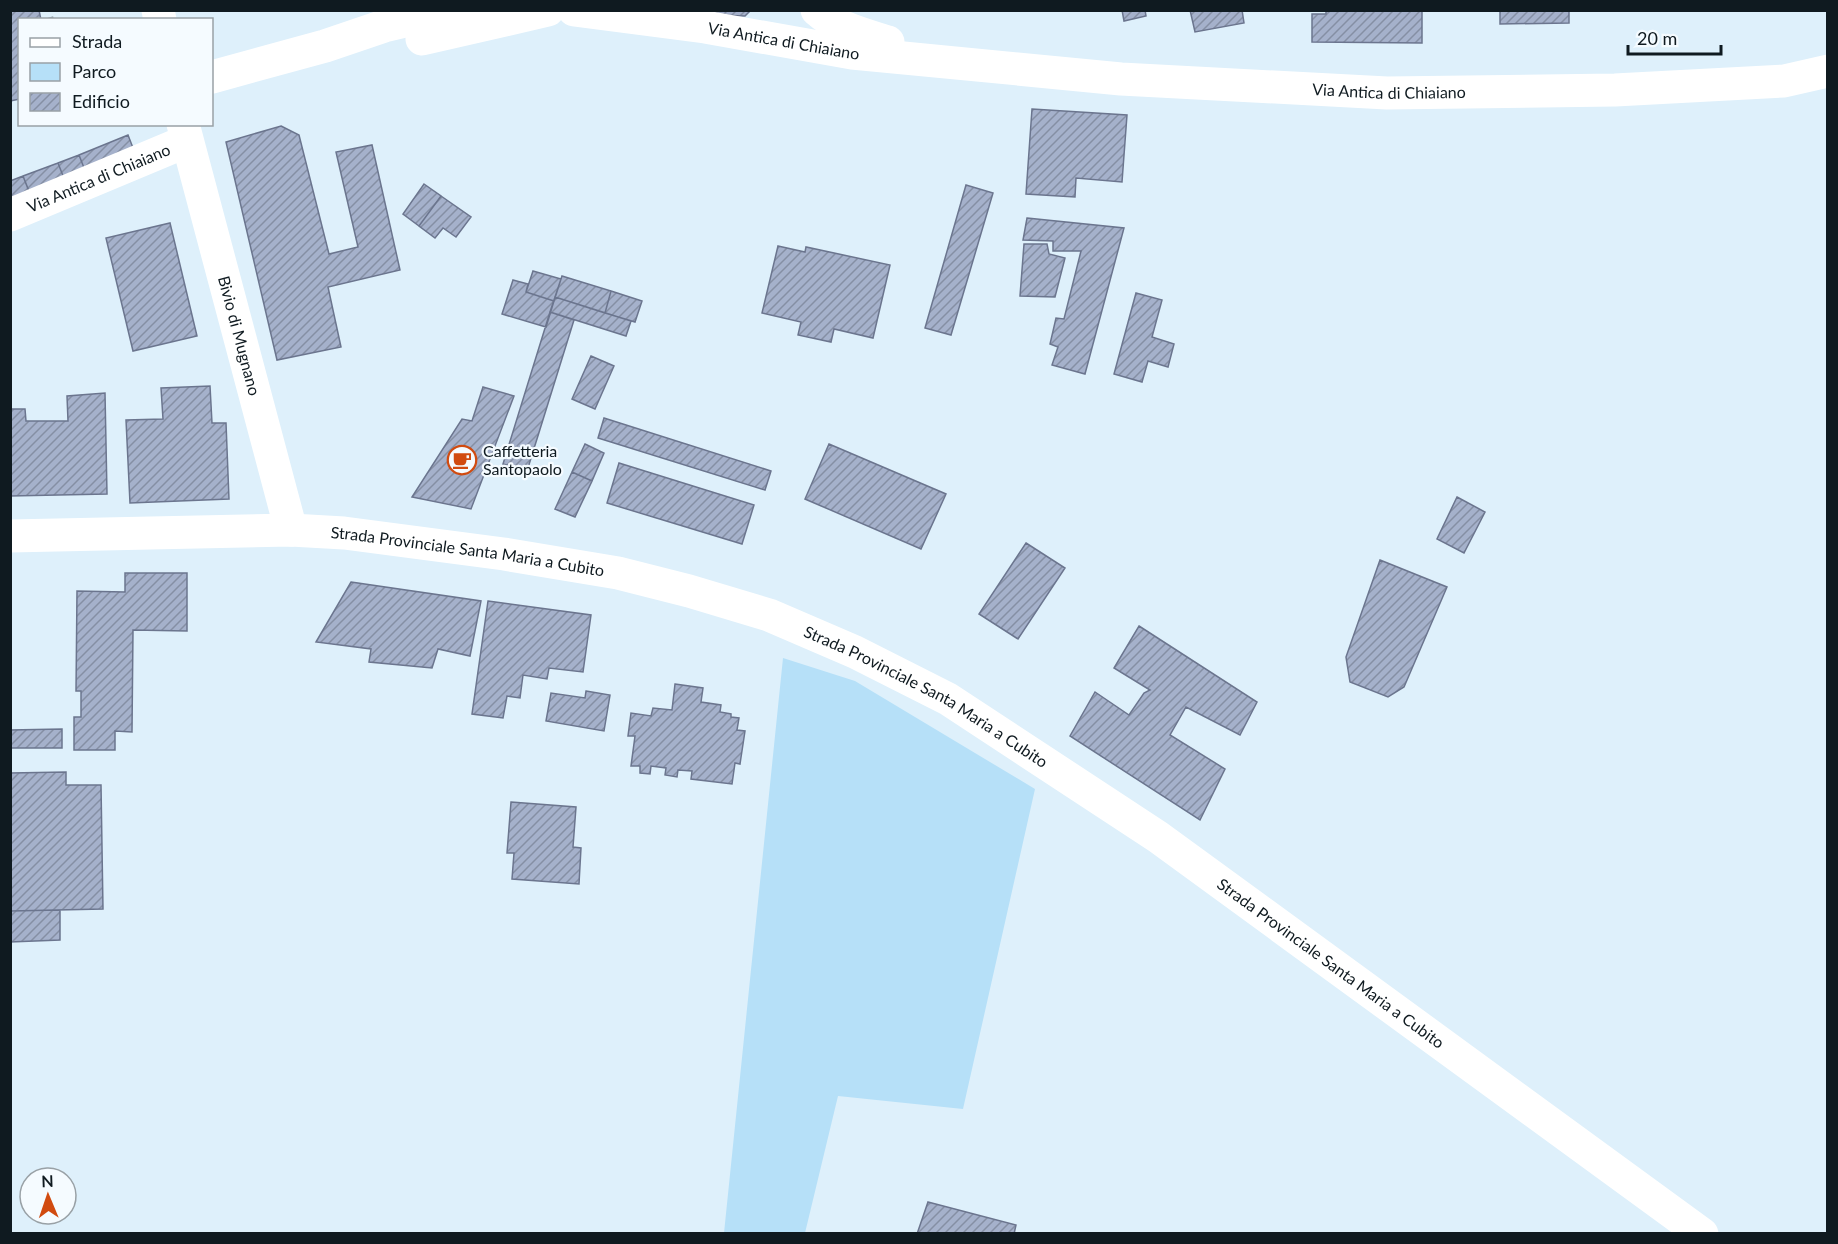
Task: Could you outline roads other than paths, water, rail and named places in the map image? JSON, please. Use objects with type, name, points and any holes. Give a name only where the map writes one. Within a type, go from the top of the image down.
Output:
[{"type":"street","points":[[213,77],[325,46],[384,26],[452,10]]},
{"type":"street","points":[[325,46],[359,48],[399,44],[548,10]]},
{"type":"street","name":"Via Antica di Chiaiano","points":[[574,10],[616,13],[852,53],[1121,79],[1387,93],[1615,90],[1784,81],[1827,71]]},
{"type":"street","points":[[735,32],[754,22],[764,10]]},
{"type":"street","name":"Via Antica di Chiaiano","points":[[817,10],[826,18],[849,30],[950,62]]},
{"type":"street","name":"Via Antica di Chiaiano","points":[[10,215],[185,133]]},
{"type":"street","name":"Bivio di Mugnano","points":[[185,133],[291,530]]},
{"type":"street","name":"Strada Provinciale Santa Maria a Cubito","points":[[10,536],[291,530],[345,533],[504,554],[618,573],[769,615],[866,658],[948,699],[1158,837],[1702,1233]]},
{"type":"place","name":"Caffetteria Santopaolo","points":[[462,460]]}]
